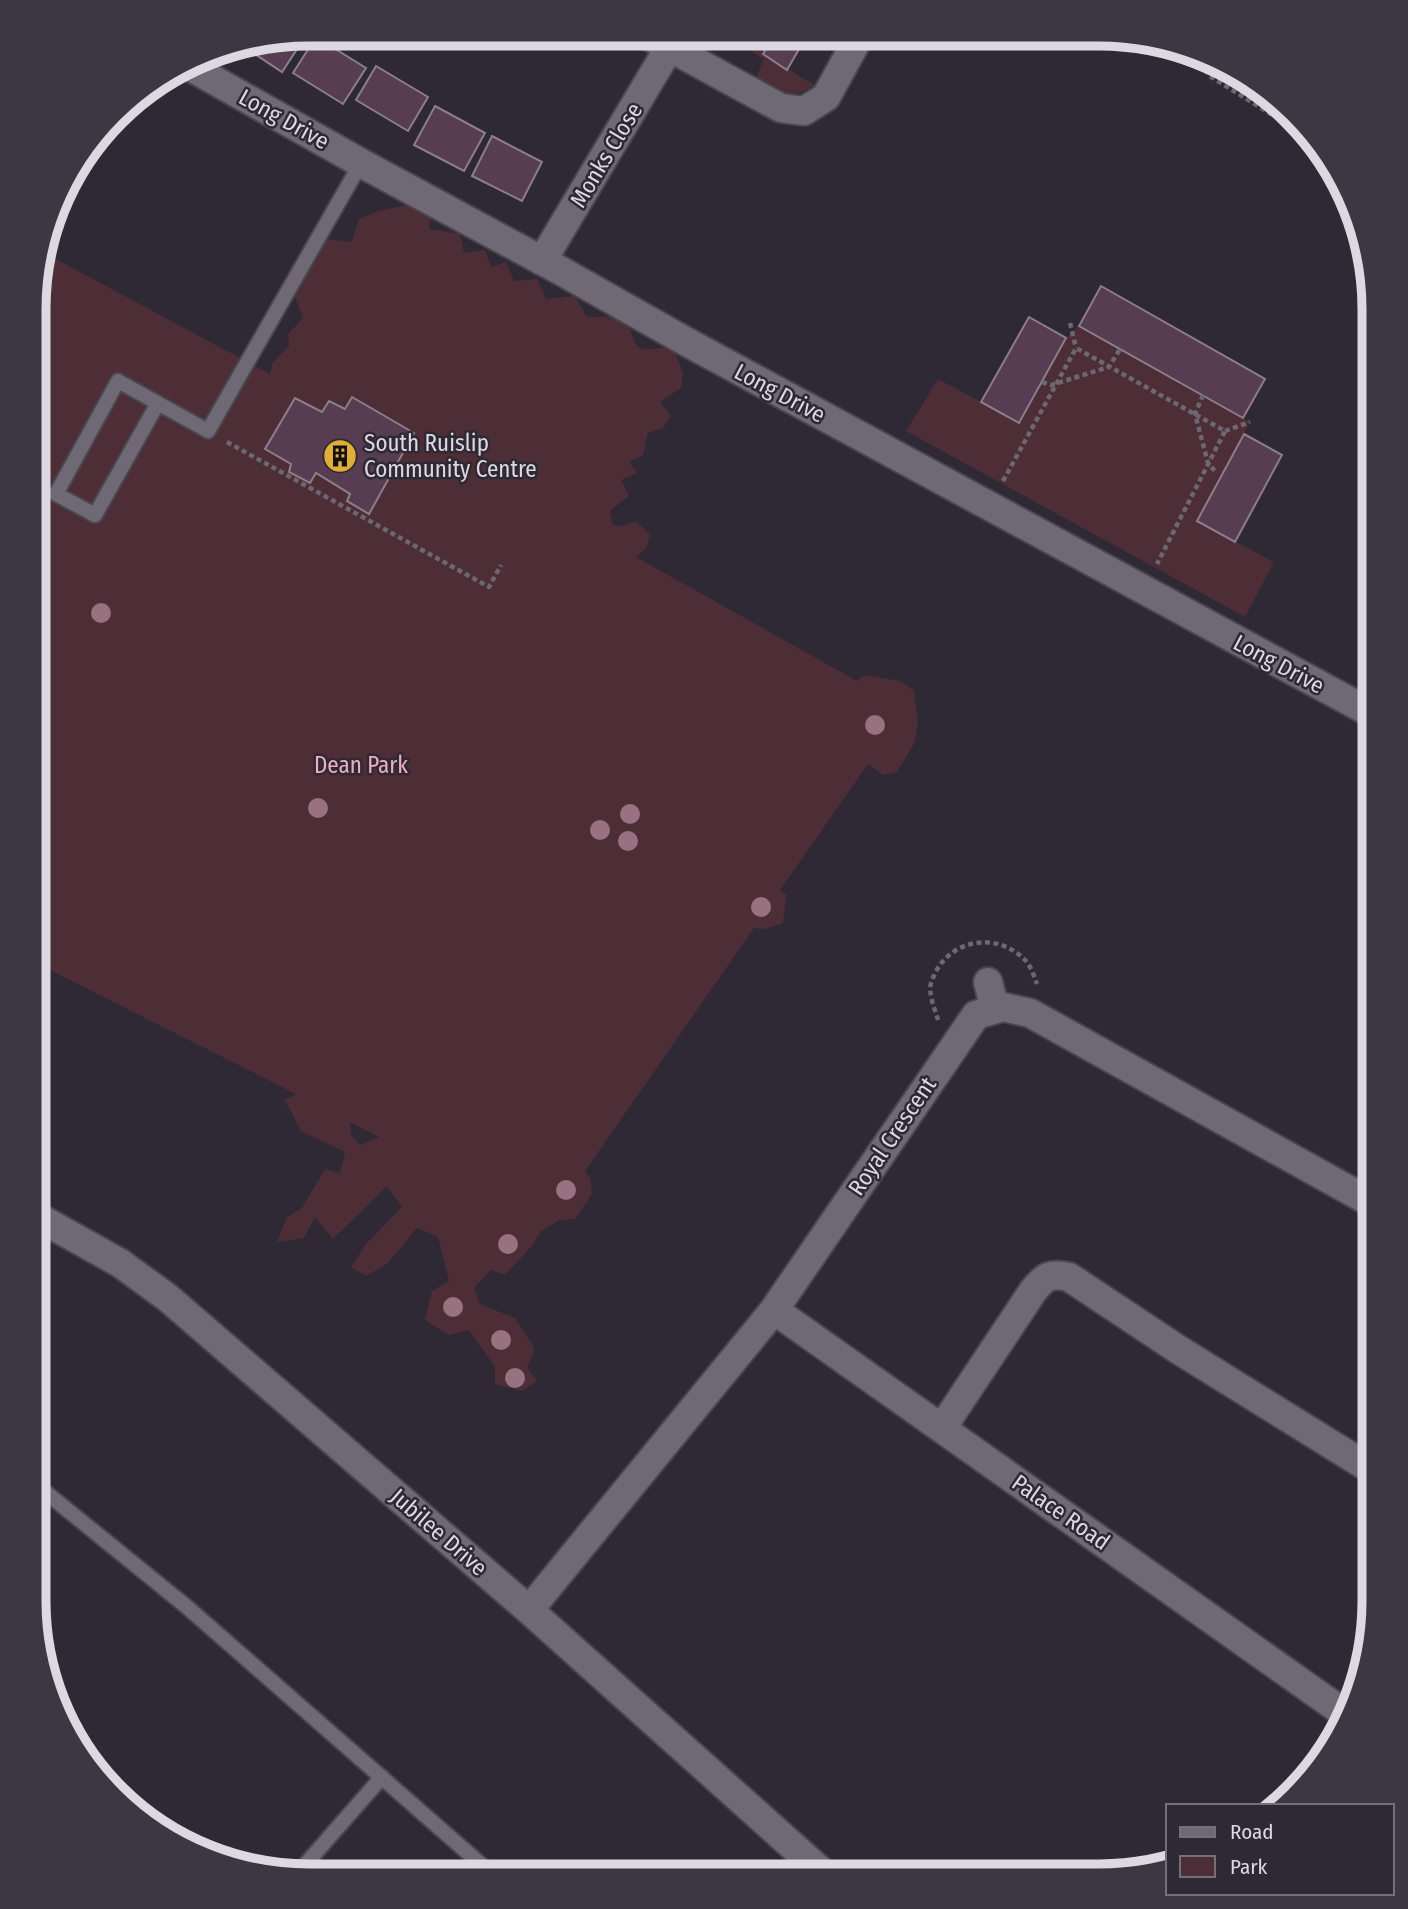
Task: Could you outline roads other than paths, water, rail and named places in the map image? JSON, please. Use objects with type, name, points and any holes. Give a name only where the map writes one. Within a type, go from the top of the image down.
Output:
[{"type":"street","name":"Monks Close","points":[[542,261],[654,46]]},
{"type":"street","name":"Monks Close","points":[[666,46],[781,108],[804,111],[826,97],[854,46]]},
{"type":"street","name":"Long Drive","points":[[197,71],[685,341],[1362,708]]},
{"type":"street","points":[[988,982],[995,1009],[1003,1007],[1030,1013],[1362,1197]]},
{"type":"street","name":"Royal Crescent","points":[[528,1610],[774,1310],[976,1015],[995,1009]]},
{"type":"street","name":"Jubilee Drive","points":[[46,1222],[120,1264],[168,1298],[528,1610],[813,1864]]},
{"type":"street","points":[[942,1428],[1032,1291],[1043,1279],[1055,1274],[1069,1277],[1179,1350],[1362,1464]]},
{"type":"street","name":"Palace Road","points":[[774,1310],[1339,1709]]},
{"type":"lane","points":[[158,404],[95,516],[56,494],[118,381],[208,431],[361,163]]},
{"type":"lane","points":[[46,1493],[187,1607],[481,1864]]},
{"type":"lane","points":[[306,1864],[382,1777]]},
{"type":"place","name":"South Ruislip Community Centre","points":[[340,456]]},
{"type":"park label","name":"Dean Park","points":[[361,765]]}]
